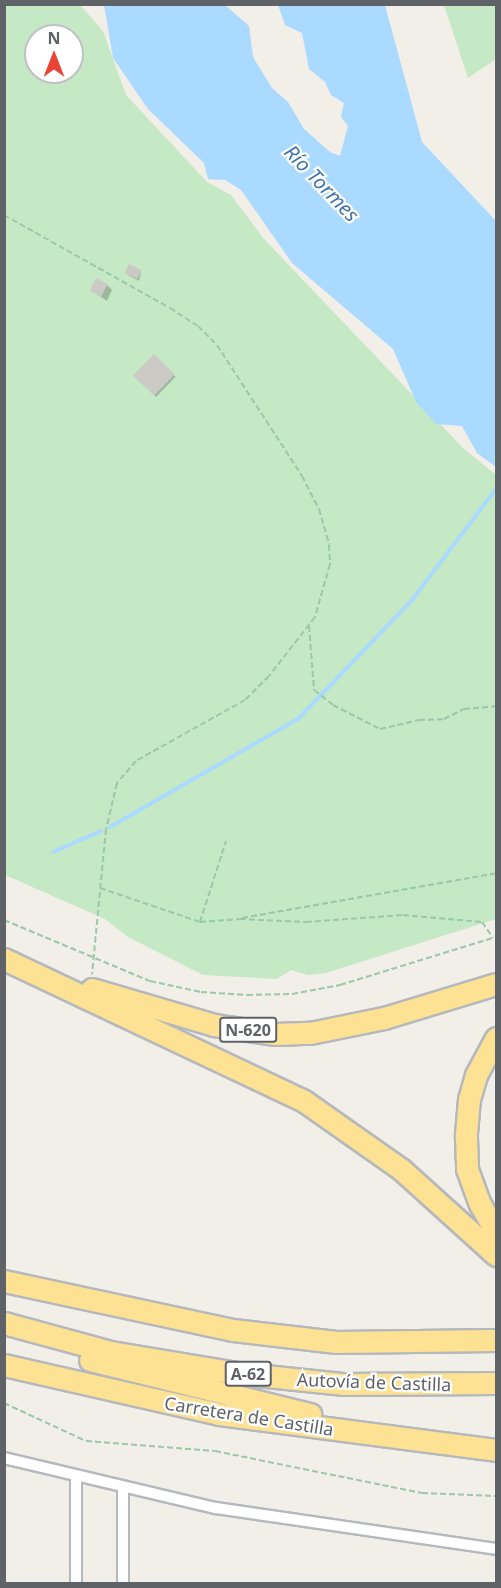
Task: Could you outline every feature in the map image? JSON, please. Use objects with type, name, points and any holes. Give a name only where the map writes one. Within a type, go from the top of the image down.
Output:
[{"type":"highway","name":"N-620","points":[[4,953],[90,988],[214,1025],[275,1034],[310,1033],[384,1018],[496,984]]},
{"type":"highway","points":[[4,959],[304,1101],[402,1170],[496,1255]]},
{"type":"highway","points":[[496,1038],[476,1075],[469,1099],[466,1137],[467,1170],[480,1204],[496,1232]]},
{"type":"highway","name":"A-62","points":[[4,1281],[233,1330],[336,1342],[496,1340]]},
{"type":"highway","name":"Autovía de Castilla","points":[[4,1323],[111,1352],[237,1373],[344,1384],[496,1383]]},
{"type":"highway","points":[[4,1335],[130,1371],[431,1440]]},
{"type":"highway","name":"Carretera de Castilla","points":[[4,1365],[219,1414],[496,1450]]},
{"type":"street","points":[[4,1458],[76,1477],[216,1508],[496,1548]]},
{"type":"street","points":[[76,1477],[76,1584]]},
{"type":"street","points":[[123,1488],[123,1584]]},
{"type":"path","points":[[4,215],[198,326],[236,370],[302,476],[326,528],[330,564],[309,626],[245,700],[136,761],[117,783],[110,805],[90,988]]},
{"type":"path","points":[[309,626],[314,690],[333,705],[380,729],[419,720],[444,719],[464,710],[496,706]]},
{"type":"path","points":[[200,922],[226,841]]},
{"type":"path","points":[[100,888],[200,922],[240,919],[496,873]]},
{"type":"path","points":[[4,920],[93,960],[150,981],[201,992],[292,994],[340,985],[495,937],[482,922],[403,915],[306,922],[240,919]]},
{"type":"path","points":[[4,1403],[86,1440],[215,1450],[422,1493],[496,1496]]},
{"type":"green space","points":[[5,5],[80,5],[103,31],[126,95],[207,182],[231,195],[264,239],[463,448],[496,475],[496,919],[326,973],[308,975],[291,970],[277,979],[203,975],[128,937],[105,919],[5,875]]},
{"type":"green space","points":[[444,5],[496,5],[496,59],[468,78]]},
{"type":"water","name":"Río Tormes","points":[[104,5],[225,5],[249,26],[253,57],[272,88],[288,102],[304,129],[330,152],[340,156],[348,126],[341,117],[344,103],[331,95],[325,82],[309,69],[302,33],[285,25],[278,5],[385,5],[422,142],[496,221],[496,467],[477,453],[462,426],[436,424],[416,402],[393,349],[292,263],[241,190],[225,180],[208,179],[204,163],[148,109],[113,58]]},
{"type":"building","points":[[129,264],[142,270],[137,279],[125,273]]},
{"type":"building","points":[[96,278],[108,284],[101,296],[90,290]]},
{"type":"building","points":[[154,354],[175,374],[154,396],[133,376]]},
{"type":"waterway","points":[[110,827],[298,719],[412,600],[496,489]]},
{"type":"waterway","points":[[53,852],[101,831]]}]
